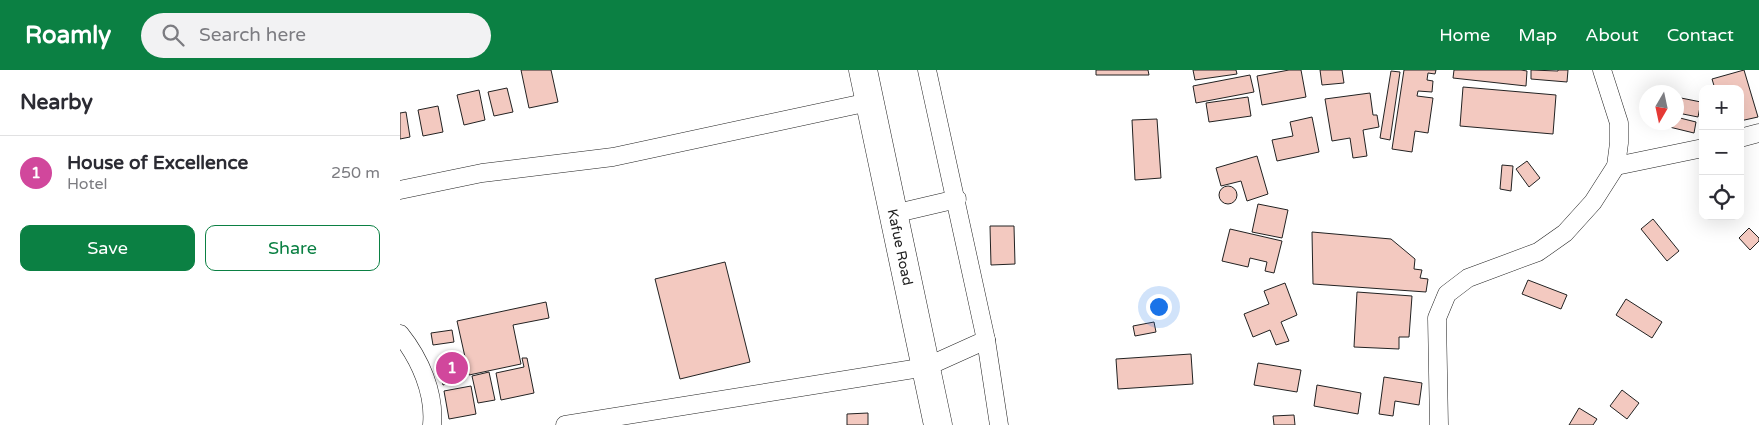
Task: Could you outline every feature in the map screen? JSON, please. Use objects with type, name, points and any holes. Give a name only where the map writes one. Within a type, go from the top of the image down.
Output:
[{"type":"highway","name":"Kafue Road","points":[[863,70],[938,425]]},
{"type":"street","points":[[927,70],[957,199],[986,340],[999,425]]},
{"type":"street","points":[[1439,425],[1437,318],[1447,294],[1468,278],[1538,252],[1565,234],[1593,202],[1616,166],[1619,123],[1602,70]]},
{"type":"street","points":[[400,190],[482,173],[613,157],[869,102]]},
{"type":"street","points":[[1744,137],[1759,134]]},
{"type":"street","points":[[1616,166],[1699,149]]},
{"type":"street","points":[[893,214],[957,199]]},
{"type":"street","points":[[400,334],[419,364],[428,389],[433,413],[432,425]]},
{"type":"street","points":[[564,425],[626,420],[926,367],[986,340]]},
{"type":"building","points":[[521,70],[551,70],[558,102],[529,108]]},
{"type":"building","points":[[1096,70],[1148,70],[1149,75],[1096,75]]},
{"type":"building","points":[[1193,70],[1236,70],[1237,74],[1195,80]]},
{"type":"building","points":[[1289,70],[1301,70],[1306,97],[1262,105],[1257,76]]},
{"type":"building","points":[[1320,70],[1342,70],[1344,83],[1322,85]]},
{"type":"building","points":[[1404,70],[1436,70],[1435,74],[1428,73],[1427,80],[1433,81],[1432,92],[1418,91],[1417,96],[1433,98],[1428,133],[1415,131],[1412,152],[1392,149]]},
{"type":"building","points":[[1454,70],[1527,71],[1526,86],[1453,78]]},
{"type":"building","points":[[1531,70],[1568,70],[1567,82],[1531,79]]},
{"type":"building","points":[[1744,70],[1758,117],[1744,120],[1744,85],[1714,85],[1712,79]]},
{"type":"building","points":[[1391,71],[1400,72],[1390,140],[1380,138]]},
{"type":"building","points":[[1250,75],[1254,92],[1196,103],[1193,86]]},
{"type":"building","points":[[1463,87],[1556,95],[1553,134],[1460,126]]},
{"type":"building","points":[[507,88],[513,112],[494,116],[488,92]]},
{"type":"building","points":[[479,90],[485,120],[464,125],[457,95]]},
{"type":"building","points":[[1370,93],[1373,115],[1377,115],[1379,127],[1363,130],[1367,156],[1353,158],[1350,138],[1332,141],[1325,99]]},
{"type":"building","points":[[1248,97],[1251,116],[1209,122],[1206,103]]},
{"type":"building","points":[[1684,99],[1699,102],[1698,117],[1684,114]]},
{"type":"building","points":[[438,106],[443,132],[423,136],[418,110]]},
{"type":"building","points":[[406,112],[410,137],[400,139],[400,113]]},
{"type":"building","points":[[1312,117],[1319,152],[1277,161],[1272,140],[1293,136],[1290,122]]},
{"type":"building","points":[[1157,119],[1161,178],[1135,180],[1132,120]]},
{"type":"building","points":[[1684,119],[1696,122],[1694,133],[1682,130],[1684,130]]},
{"type":"building","points":[[1257,156],[1268,194],[1247,201],[1241,181],[1221,186],[1216,168]]},
{"type":"building","points":[[1527,161],[1540,178],[1529,187],[1516,169]]},
{"type":"building","points":[[1502,165],[1513,166],[1511,191],[1500,189]]},
{"type":"building","points":[[1228,186],[1234,189],[1237,195],[1234,201],[1228,204],[1222,201],[1219,195],[1222,189]]},
{"type":"building","points":[[1258,204],[1288,210],[1282,238],[1252,232]]},
{"type":"building","points":[[1653,219],[1679,251],[1667,261],[1641,229]]},
{"type":"building","points":[[990,226],[1014,226],[1015,264],[991,265]]},
{"type":"building","points":[[1749,228],[1759,238],[1759,241],[1750,250],[1739,238]]},
{"type":"building","points":[[1230,229],[1282,241],[1274,273],[1265,271],[1267,262],[1250,258],[1248,267],[1222,261]]},
{"type":"building","points":[[1312,232],[1391,239],[1415,259],[1414,269],[1422,270],[1420,278],[1428,279],[1426,292],[1313,284]]},
{"type":"building","points":[[725,262],[750,362],[680,379],[655,279]]},
{"type":"building","points":[[1528,280],[1567,295],[1561,309],[1522,294]]},
{"type":"building","points":[[1285,283],[1297,315],[1281,322],[1289,341],[1276,345],[1270,330],[1253,337],[1244,314],[1269,304],[1264,291]]},
{"type":"building","points":[[1357,292],[1412,296],[1409,337],[1399,337],[1399,349],[1354,347]]},
{"type":"building","points":[[1626,299],[1662,322],[1652,338],[1616,315]]},
{"type":"building","points":[[546,302],[549,318],[513,325],[521,364],[469,375],[457,321]]},
{"type":"building","points":[[1154,322],[1156,332],[1135,336],[1133,326]]},
{"type":"building","points":[[452,330],[454,342],[433,345],[431,333]]},
{"type":"building","points":[[1191,354],[1193,384],[1118,389],[1116,359]]},
{"type":"building","points":[[456,356],[463,379],[443,385],[436,362]]},
{"type":"building","points":[[522,358],[527,358],[534,393],[501,400],[496,373],[524,367]]},
{"type":"building","points":[[1258,363],[1301,370],[1297,392],[1254,385]]},
{"type":"building","points":[[489,372],[495,400],[478,403],[472,376]]},
{"type":"building","points":[[1384,377],[1422,383],[1419,405],[1395,401],[1393,416],[1379,414]]},
{"type":"building","points":[[1317,385],[1361,393],[1358,414],[1314,406]]},
{"type":"building","points":[[471,386],[476,414],[449,419],[444,391]]},
{"type":"building","points":[[1622,390],[1639,403],[1627,419],[1610,406]]},
{"type":"building","points":[[1579,408],[1597,419],[1593,425],[1569,425]]},
{"type":"building","points":[[868,413],[868,425],[847,425],[847,414]]},
{"type":"building","points":[[1294,415],[1295,425],[1274,425],[1273,416]]},
{"type":"place","name":"House of Excellence","points":[[452,368]]}]
